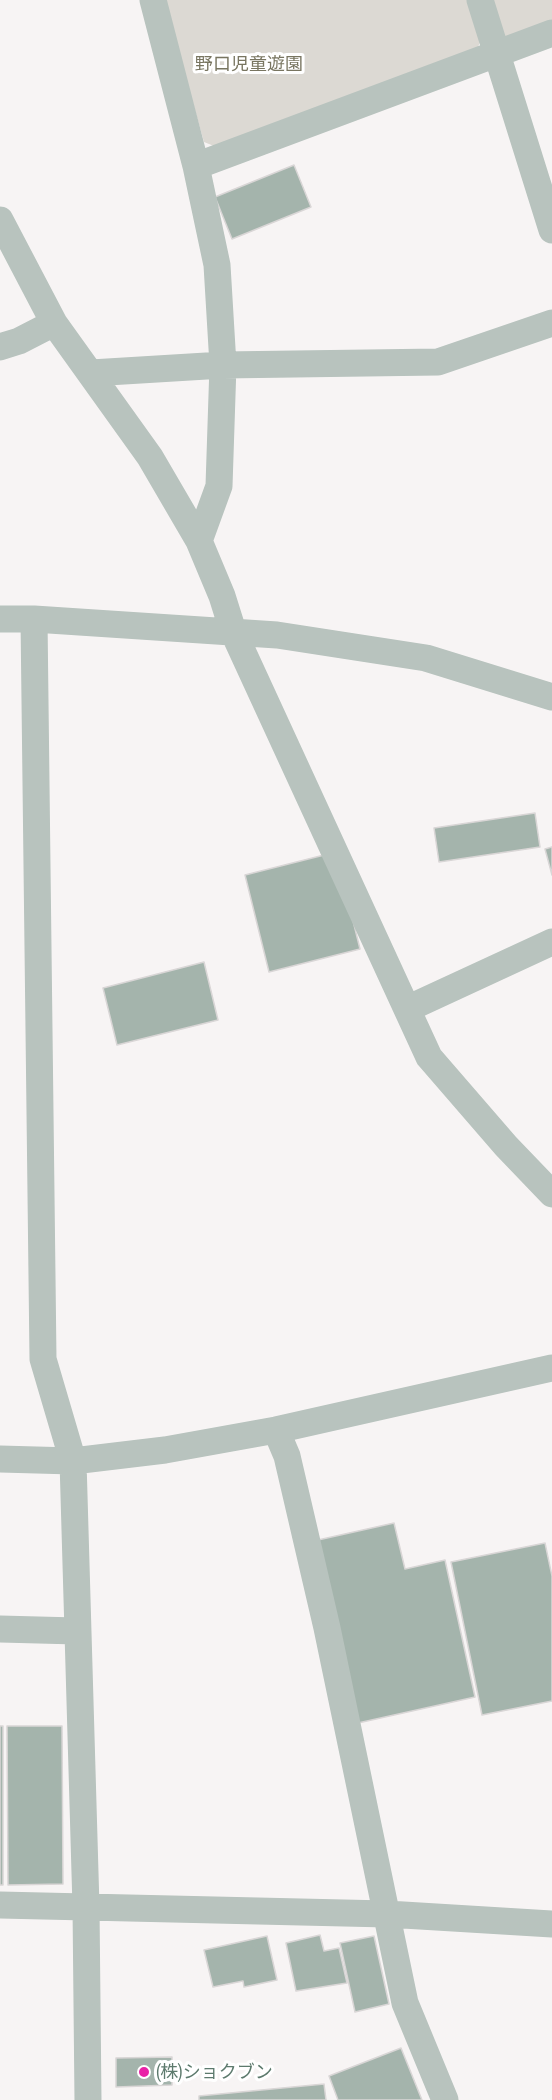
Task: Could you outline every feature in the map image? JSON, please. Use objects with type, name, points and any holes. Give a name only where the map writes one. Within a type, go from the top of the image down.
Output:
[{"type":"street","points":[[153,0],[196,166],[217,265],[223,365],[219,486],[199,542]]},
{"type":"street","points":[[480,0],[552,230]]},
{"type":"street","points":[[196,166],[552,33]]},
{"type":"street","points":[[0,220],[54,323],[150,457],[199,542],[222,596],[233,631],[429,1057],[506,1146],[552,1194]]},
{"type":"street","points":[[0,347],[19,341],[54,323]]},
{"type":"street","points":[[91,373],[223,365],[438,362],[552,323]]},
{"type":"street","points":[[0,619],[34,619],[277,634],[426,658],[552,697]]},
{"type":"street","points":[[34,619],[43,1359],[73,1461],[86,1907],[88,2100]]},
{"type":"street","points":[[407,1010],[552,942]]},
{"type":"street","points":[[0,1459],[73,1461],[165,1450],[276,1430],[552,1368]]},
{"type":"street","points":[[276,1430],[287,1456],[327,1628],[405,2002],[445,2100]]},
{"type":"street","points":[[0,1629],[77,1631]]},
{"type":"street","points":[[0,1905],[387,1914],[552,1924]]},
{"type":"green space","name":"野口児童遊園","points":[[164,0],[469,0],[481,39],[477,50],[214,146],[204,142]]},
{"type":"green space","points":[[490,0],[552,0],[552,20],[503,39]]},
{"type":"building","points":[[294,165],[311,207],[232,239],[215,197]]},
{"type":"building","points":[[535,813],[540,847],[439,862],[434,828]]},
{"type":"building","points":[[552,847],[552,875],[545,849]]},
{"type":"building","points":[[336,852],[360,949],[269,972],[245,875]]},
{"type":"building","points":[[204,962],[218,1020],[117,1045],[103,988]]},
{"type":"building","points":[[394,1523],[405,1569],[445,1560],[475,1697],[358,1723],[318,1540]]},
{"type":"building","points":[[545,1543],[552,1576],[552,1701],[482,1715],[451,1562]]},
{"type":"building","points":[[0,1726],[3,1726],[3,1885],[0,1885]]},
{"type":"building","points":[[7,1726],[62,1726],[63,1884],[8,1885]]},
{"type":"building","points":[[320,1935],[324,1951],[339,1948],[347,1983],[296,1991],[286,1943]]},
{"type":"building","points":[[267,1936],[277,1980],[244,1987],[243,1981],[213,1987],[204,1950]]},
{"type":"building","points":[[374,1936],[389,2004],[355,2012],[340,1943]]},
{"type":"building","points":[[401,2048],[422,2100],[338,2100],[329,2076]]},
{"type":"building","name":"(株)ショクブン","points":[[172,2057],[172,2085],[116,2087],[116,2058]]},
{"type":"building","points":[[324,2084],[326,2100],[199,2100],[199,2096]]},
{"type":"place","name":"(株)ショクブン","points":[[144,2072]]}]
